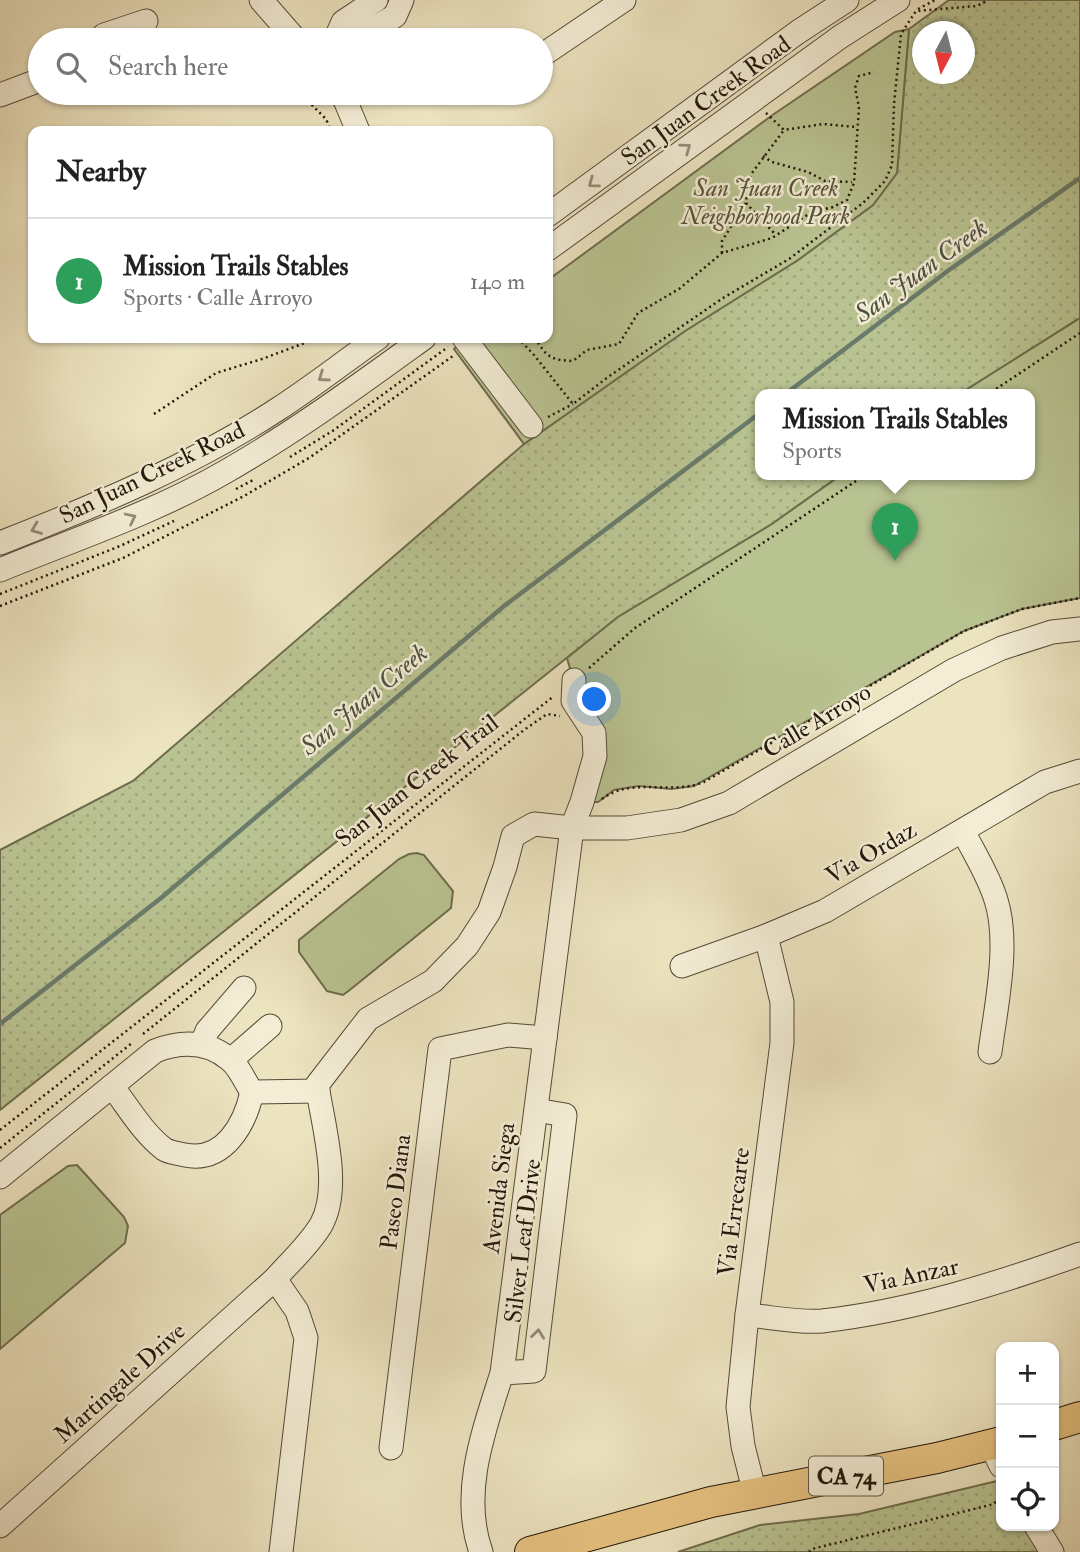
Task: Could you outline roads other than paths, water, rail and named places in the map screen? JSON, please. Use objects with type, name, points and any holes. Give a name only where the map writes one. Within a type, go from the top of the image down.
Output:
[{"type":"main road","points":[[1059,1423],[1080,1417]]},
{"type":"main road","name":"CA 74","points":[[530,1552],[673,1512],[755,1494],[937,1458],[996,1451]]},
{"type":"street","points":[[261,0],[286,28]]},
{"type":"street","points":[[340,28],[343,22],[372,12],[395,16],[402,0]]},
{"type":"street","points":[[553,48],[624,0]]},
{"type":"street","name":"San Juan Creek Road","points":[[553,211],[798,32],[847,0]]},
{"type":"street","name":"San Juan Creek Road","points":[[553,245],[840,37],[898,0]]},
{"type":"street","points":[[362,28],[372,12]]},
{"type":"street","points":[[126,28],[146,21]]},
{"type":"street","points":[[0,95],[28,84]]},
{"type":"street","points":[[347,105],[356,126]]},
{"type":"street","name":"San Juan Creek Road","points":[[0,543],[162,473],[220,443],[278,409],[371,343]]},
{"type":"street","name":"San Juan Creek Road","points":[[0,570],[119,524],[223,474],[318,415],[417,343]]},
{"type":"street","points":[[469,343],[531,426]]},
{"type":"street","name":"Calle Arroyo","points":[[572,828],[627,828],[681,820],[729,803],[954,670],[1002,648],[1052,632],[1080,629]]},
{"type":"street","name":"Avenida Siega","points":[[481,1552],[476,1537],[474,1475],[484,1430],[502,1373],[572,828],[583,802],[595,755],[594,733],[573,701],[574,680]]},
{"type":"street","name":"Via Ordaz","points":[[682,966],[766,936],[825,911],[1045,782],[1080,771]]},
{"type":"street","points":[[252,1092],[318,1091],[317,1085],[368,1019],[433,981],[467,946],[489,912],[513,836],[534,824],[572,828]]},
{"type":"street","points":[[963,831],[996,899],[1001,923],[1001,950],[990,1052]]},
{"type":"street","name":"Via Errecarte","points":[[755,1494],[743,1446],[738,1407],[747,1315],[782,1043],[782,1002],[766,936]]},
{"type":"street","points":[[202,1044],[207,1031],[244,988]]},
{"type":"street","points":[[231,1060],[270,1026]]},
{"type":"street","name":"Paseo Diana","points":[[391,1448],[440,1049],[509,1035],[545,1038]]},
{"type":"street","points":[[0,1177],[155,1051],[175,1043],[202,1044],[231,1060],[252,1092],[248,1112],[235,1136],[215,1152],[191,1156],[167,1151],[150,1136],[112,1086]]},
{"type":"street","name":"Martingale Drive","points":[[0,1526],[275,1279],[322,1223],[330,1195],[329,1165],[318,1091]]},
{"type":"street","name":"Silver Leaf Drive","points":[[502,1373],[534,1371],[565,1115],[536,1110]]},
{"type":"street","name":"Via Anzar","points":[[747,1315],[819,1321],[907,1306],[1002,1282],[1080,1254]]},
{"type":"street","points":[[275,1279],[297,1311],[306,1338],[281,1552]]},
{"type":"street","points":[[1039,1531],[1052,1552]]},
{"type":"waterway","name":"San Juan Creek","points":[[792,389],[949,270],[1080,178]]},
{"type":"waterway","name":"San Juan Creek","points":[[0,1024],[161,898],[504,606],[755,417]]},
{"type":"place","name":"Mission Trails Stables","points":[[895,561]]},
{"type":"park label","name":"San Juan Creek Neighborhood Park","points":[[766,202]]}]
